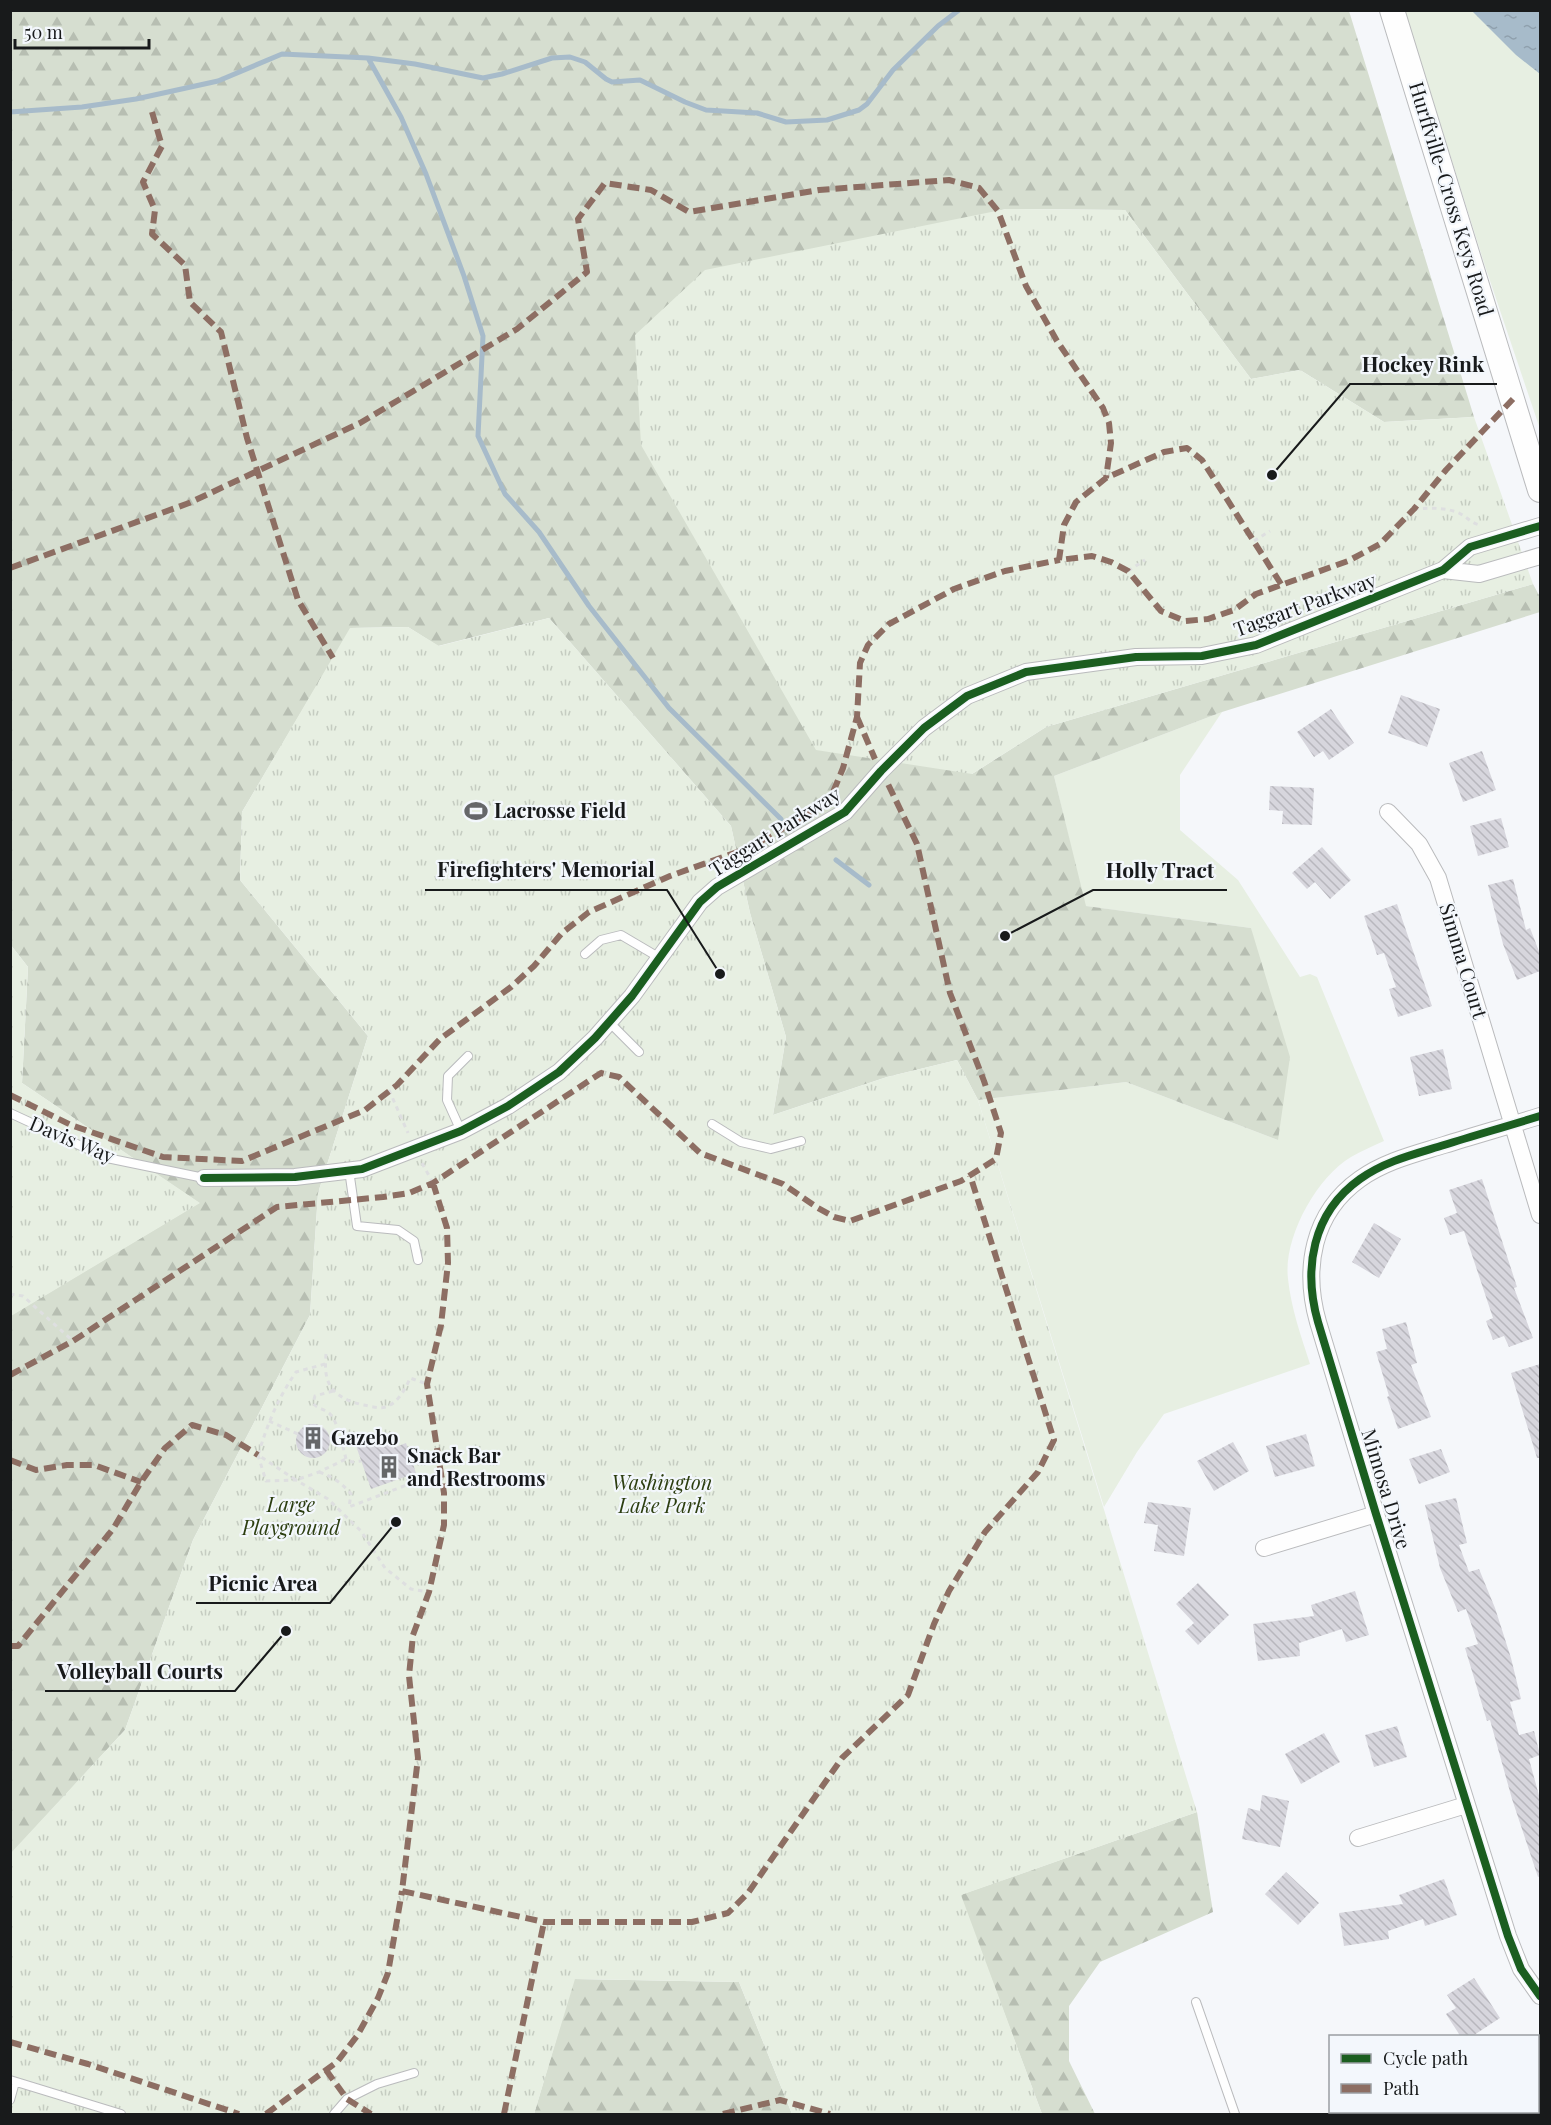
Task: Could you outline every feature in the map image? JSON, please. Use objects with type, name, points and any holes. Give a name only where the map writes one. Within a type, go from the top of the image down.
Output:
[{"type":"main road","name":"Hurffville-Cross Keys Road","points":[[1392,10],[1540,490]]},
{"type":"street","name":"Taggart Parkway","points":[[204,1178],[295,1177],[362,1169],[461,1131],[508,1106],[559,1072],[609,1022],[660,958],[700,902],[717,887],[845,812],[881,771],[924,728],[967,696],[1026,672],[1136,657],[1202,656],[1256,645],[1443,570],[1470,547],[1540,526]]},
{"type":"street","name":"Taggart Parkway","points":[[1443,570],[1479,574],[1540,555]]},
{"type":"street","name":"Simma Court","points":[[1388,812],[1419,844],[1438,878],[1512,1125]]},
{"type":"street","name":"Mimosa Drive","points":[[1540,1116],[1400,1159],[1361,1178],[1345,1191],[1324,1221],[1313,1249],[1311,1278],[1314,1308],[1511,1946],[1521,1969],[1540,1996]]},
{"type":"street","points":[[1512,1125],[1540,1215]]},
{"type":"street","points":[[1264,1548],[1376,1514]]},
{"type":"street","points":[[1358,1838],[1466,1804]]},
{"type":"lane","points":[[585,954],[601,940],[621,935],[660,958]]},
{"type":"lane","points":[[609,1022],[639,1052]]},
{"type":"lane","points":[[461,1131],[447,1100],[448,1076],[468,1056]]},
{"type":"lane","name":"Davis Way","points":[[10,1113],[106,1158],[204,1178]]},
{"type":"lane","points":[[712,1124],[741,1142],[771,1149],[801,1141]]},
{"type":"lane","points":[[349,1170],[357,1226],[398,1230],[414,1241],[418,1260]]},
{"type":"lane","points":[[1196,2002],[1235,2115]]},
{"type":"lane","points":[[334,2115],[347,2099],[377,2084],[414,2073]]},
{"type":"lane","points":[[10,2100],[13,2081],[121,2115]]},
{"type":"path","points":[[1414,509],[1433,508],[1457,513],[1473,523],[1488,527]]},
{"type":"path","points":[[1254,541],[1270,531]]},
{"type":"path","points":[[1128,571],[1145,560]]},
{"type":"path","points":[[10,1294],[22,1296],[73,1341]]},
{"type":"path","points":[[326,1354],[327,1380],[333,1391],[359,1404],[387,1407],[404,1392],[410,1378],[427,1384]]},
{"type":"path","points":[[325,1364],[296,1372],[280,1395],[258,1455],[266,1481],[296,1480],[346,1459]]},
{"type":"path","points":[[333,1391],[315,1396],[313,1403],[316,1408],[328,1412],[334,1419],[346,1459],[352,1462],[361,1461]]},
{"type":"path","points":[[269,1421],[298,1434]]},
{"type":"path","points":[[258,1455],[328,1499],[361,1531],[385,1568],[411,1589],[429,1592]]},
{"type":"path","points":[[319,1472],[344,1485],[351,1494],[349,1507]]},
{"type":"path","points":[[340,1510],[441,1472]]},
{"type":"green space","points":[[11,11],[1349,11],[1474,417],[1384,422],[1300,370],[1251,379],[1125,210],[1006,209],[998,211],[972,774],[1046,727],[1533,584],[1540,597],[1540,612],[1222,712],[1054,776],[1086,906],[1251,928],[1290,1057],[1278,1140],[1126,1082],[978,1100],[957,1060],[887,1077],[773,1115],[786,1037],[750,913],[731,826],[549,618],[438,646],[408,627],[351,628],[242,812],[240,880],[368,1036],[318,1193],[310,1315],[193,1540],[125,1730],[11,1854],[10,1316],[199,1203],[22,1083],[28,967],[10,944]]},
{"type":"green space","points":[[1405,11],[1540,11],[1540,429],[1484,263]]},
{"type":"green space","points":[[1006,209],[1125,210],[1251,379],[1300,370],[1384,422],[1474,417],[1533,584],[1046,727],[972,774],[816,750],[641,445],[635,335],[705,270]]},
{"type":"green space","name":"Washington Lake Park","points":[[549,618],[731,826],[750,913],[786,1037],[773,1115],[887,1077],[957,1060],[978,1100],[1197,1812],[961,1895],[1042,2114],[792,2114],[739,1982],[575,1979],[534,2114],[11,2114],[10,1854],[125,1730],[193,1540],[310,1315],[318,1193],[368,1036],[240,880],[242,812],[350,628],[408,627],[439,646]]},
{"type":"green space","points":[[1222,712],[1180,775],[1180,830],[1238,880],[1300,977],[1310,974],[1317,977],[1384,1141],[1355,1155],[1326,1179],[1304,1211],[1291,1246],[1288,1263],[1289,1290],[1310,1364],[1164,1414],[1137,1452],[1104,1507],[978,1100],[1126,1082],[1278,1140],[1251,928],[1085,906],[1054,776]]},
{"type":"green space","points":[[10,944],[28,967],[22,1083],[200,1203],[11,1316]]},
{"type":"green space","points":[[1197,1812],[1213,1912],[1100,1962],[1069,2006],[1069,2061],[1095,2114],[1042,2114],[960,1895]]},
{"type":"green space","points":[[574,1979],[739,1982],[792,2114],[534,2114]]},
{"type":"water","points":[[1472,11],[1540,11],[1540,74],[1516,55]]},
{"type":"building","points":[[1401,695],[1440,709],[1427,747],[1388,733]]},
{"type":"building","points":[[1331,709],[1354,743],[1329,760],[1323,751],[1314,757],[1297,732]]},
{"type":"building","points":[[1482,751],[1496,790],[1463,802],[1449,763]]},
{"type":"building","points":[[1270,786],[1314,788],[1312,825],[1282,824],[1283,811],[1269,810]]},
{"type":"building","points":[[1501,818],[1509,847],[1478,856],[1470,826]]},
{"type":"building","points":[[1322,847],[1351,880],[1330,899],[1315,882],[1307,889],[1292,873]]},
{"type":"building","points":[[1513,879],[1526,930],[1530,928],[1540,954],[1540,971],[1517,980],[1503,944],[1488,885]]},
{"type":"building","points":[[1397,904],[1432,1006],[1398,1017],[1389,989],[1396,987],[1384,953],[1377,955],[1364,916]]},
{"type":"building","points":[[1443,1049],[1452,1089],[1419,1096],[1410,1057]]},
{"type":"building","points":[[1482,1179],[1517,1287],[1514,1288],[1533,1338],[1509,1347],[1504,1336],[1493,1340],[1486,1321],[1493,1318],[1464,1231],[1450,1235],[1444,1218],[1457,1213],[1449,1190]]},
{"type":"building","points":[[1374,1223],[1401,1239],[1379,1278],[1352,1262]]},
{"type":"building","points":[[1406,1322],[1417,1363],[1411,1365],[1431,1417],[1398,1429],[1376,1352],[1387,1349],[1382,1329]]},
{"type":"building","points":[[1540,1364],[1540,1458],[1537,1458],[1511,1373]]},
{"type":"building","name":"Gazebo","points":[[313,1424],[325,1429],[330,1441],[325,1453],[313,1458],[301,1453],[296,1441],[301,1429]]},
{"type":"building","name":"Snack Bar and Restrooms","points":[[388,1433],[393,1448],[406,1443],[416,1473],[371,1489],[355,1443]]},
{"type":"building","points":[[1306,1434],[1315,1466],[1275,1477],[1266,1446]]},
{"type":"building","points":[[1233,1442],[1249,1471],[1214,1491],[1197,1461]]},
{"type":"building","points":[[1441,1449],[1450,1472],[1419,1484],[1409,1459]]},
{"type":"building","points":[[1456,1498],[1467,1543],[1459,1545],[1469,1572],[1479,1569],[1495,1608],[1511,1658],[1521,1699],[1510,1702],[1519,1735],[1534,1731],[1540,1755],[1529,1759],[1540,1799],[1540,1876],[1538,1877],[1512,1799],[1490,1720],[1487,1721],[1465,1648],[1478,1644],[1466,1609],[1458,1612],[1440,1568],[1425,1505]]},
{"type":"building","points":[[1148,1502],[1191,1508],[1184,1556],[1154,1551],[1158,1525],[1144,1523]]},
{"type":"building","points":[[1198,1583],[1229,1615],[1198,1645],[1185,1631],[1194,1623],[1176,1604]]},
{"type":"building","points":[[1355,1591],[1369,1635],[1346,1642],[1342,1629],[1299,1643],[1300,1656],[1258,1661],[1253,1624],[1314,1616],[1311,1605]]},
{"type":"building","points":[[1397,1726],[1407,1757],[1374,1767],[1365,1735]]},
{"type":"building","points":[[1324,1733],[1340,1762],[1301,1784],[1285,1754]]},
{"type":"building","points":[[1262,1795],[1289,1801],[1280,1847],[1242,1839],[1248,1808],[1260,1811]]},
{"type":"building","points":[[1286,1872],[1319,1903],[1298,1925],[1265,1894]]},
{"type":"building","points":[[1444,1879],[1457,1915],[1425,1926],[1423,1919],[1388,1931],[1389,1939],[1344,1946],[1339,1913],[1403,1904],[1399,1895]]},
{"type":"building","points":[[1474,1978],[1500,2018],[1474,2035],[1460,2035],[1446,2014],[1456,2008],[1447,1995]]},
{"type":"waterway","points":[[10,112],[82,107],[136,99],[218,81],[282,54],[368,58],[415,64],[483,78],[552,58],[570,57],[585,62],[612,82],[640,80],[706,110],[757,113],[786,122],[827,120],[859,110],[867,104],[893,70],[938,26],[959,10]]},
{"type":"waterway","points":[[368,58],[401,117],[426,174],[464,276],[483,336],[478,436],[505,494],[539,532],[589,606],[669,708],[781,819]]},
{"type":"waterway","points":[[836,860],[869,885]]},
{"type":"marked path","points":[[152,112],[162,146],[143,182],[155,210],[152,234],[185,265],[190,302],[221,332],[247,438],[298,600],[333,658]]},
{"type":"marked path","points":[[10,568],[189,503],[360,423],[517,329],[587,272],[578,219],[605,183],[651,190],[689,212],[819,190],[949,180],[979,188],[998,211],[1026,286],[1057,341],[1103,408],[1109,423],[1111,443],[1106,478]]},
{"type":"marked path","points":[[1281,584],[1202,460],[1187,448],[1164,452],[1106,478],[1076,502],[1064,525],[1059,560],[1092,556],[1111,562],[1128,571],[1161,611],[1185,621],[1208,619],[1234,610],[1256,594],[1348,561],[1380,544],[1513,399]]},
{"type":"marked path","points":[[10,1095],[71,1125],[163,1157],[242,1161],[365,1110],[397,1085],[440,1039],[511,987],[534,966],[562,933],[589,912],[670,876],[751,847],[829,802],[843,768],[857,717],[860,663],[868,645],[889,624],[954,589],[1005,571],[1059,560]]},
{"type":"marked path","points":[[857,717],[875,759]]},
{"type":"marked path","points":[[10,1375],[73,1341],[277,1207],[409,1193],[433,1183],[601,1073],[619,1077],[700,1153],[783,1184],[834,1217],[850,1221],[961,1181],[996,1159],[1001,1133],[984,1081],[950,993],[917,844],[887,782]]},
{"type":"marked path","points":[[433,1183],[447,1228],[448,1263],[441,1325],[427,1384],[444,1493],[444,1525],[429,1592],[413,1635],[409,1676],[418,1758],[402,1891],[544,1922],[692,1922],[728,1913],[748,1893],[842,1758],[908,1695],[934,1624],[949,1591],[985,1532],[1038,1472],[1054,1440],[970,1175]]},
{"type":"marked path","points":[[10,1646],[18,1646],[113,1529],[141,1482],[165,1448],[192,1425],[226,1435],[258,1455]]},
{"type":"marked path","points":[[10,1460],[36,1470],[67,1465],[94,1465],[141,1482]]},
{"type":"marked path","points":[[266,2114],[337,2062],[357,2036],[378,1998],[388,1973],[402,1891]]},
{"type":"marked path","points":[[504,2114],[544,1922]]},
{"type":"marked path","points":[[10,2042],[88,2064],[239,2114]]},
{"type":"marked path","points":[[326,2070],[347,2099],[371,2114]]},
{"type":"marked path","points":[[723,2114],[780,2100],[830,2114]]},
{"type":"cycle path","points":[[204,1178],[295,1177],[362,1169],[461,1131],[508,1106],[559,1072],[595,1038],[632,996],[700,902],[717,887],[845,812],[881,771],[924,728],[967,696],[1026,672],[1136,657],[1202,656],[1256,645],[1443,570],[1470,547],[1540,526]]},
{"type":"cycle path","points":[[1540,1116],[1400,1159],[1360,1179],[1331,1208],[1322,1225],[1315,1243],[1311,1282],[1318,1322],[1508,1936],[1521,1969],[1540,1996]]},
{"type":"place","name":"Hockey Rink","points":[[1272,475]]},
{"type":"place","name":"Lacrosse Field","points":[[476,811]]},
{"type":"place","name":"Holly Tract","points":[[1005,936]]},
{"type":"place","name":"Firefighters' Memorial","points":[[720,974]]},
{"type":"place","name":"Gazebo","points":[[313,1438]]},
{"type":"place","name":"Snack Bar and Restrooms","points":[[389,1467]]},
{"type":"place","name":"Picnic Area","points":[[396,1522]]},
{"type":"place","name":"Volleyball Courts","points":[[286,1631]]},
{"type":"park label","name":"Large Playground","points":[[291,1516]]}]
